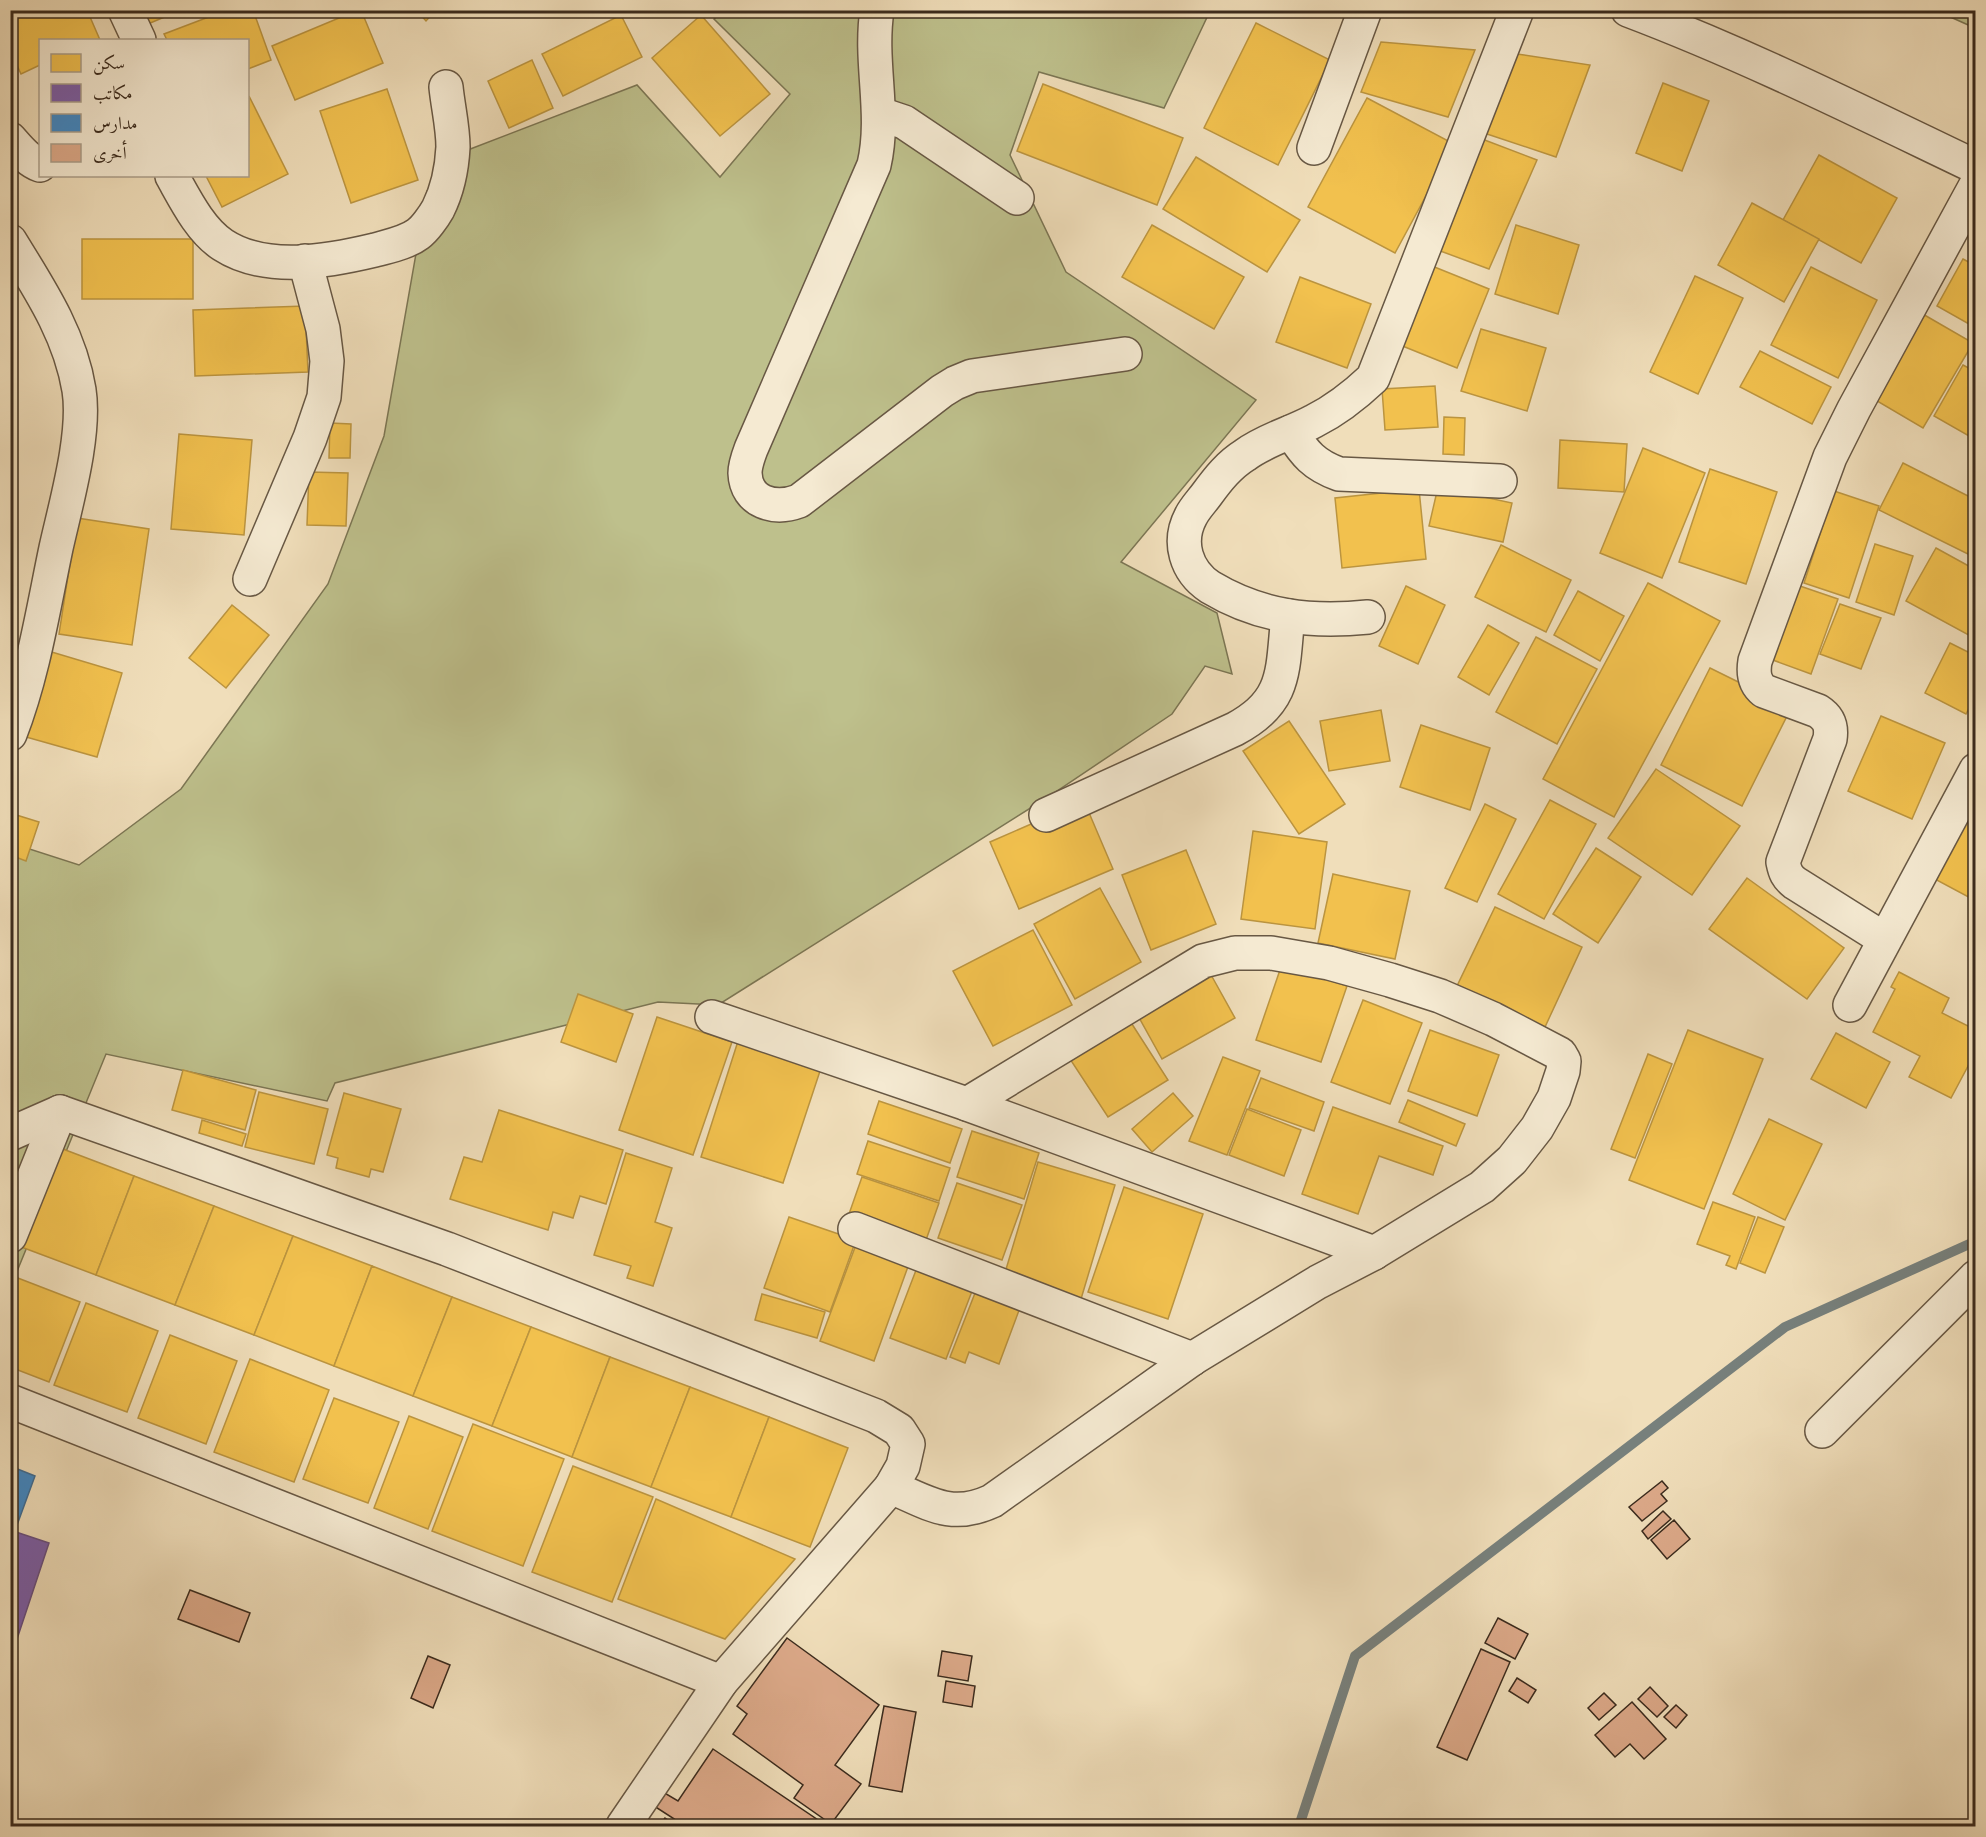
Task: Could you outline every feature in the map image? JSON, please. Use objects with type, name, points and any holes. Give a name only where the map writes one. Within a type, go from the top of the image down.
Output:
[{"type":"street","points":[[125,10],[139,39]]},
{"type":"street","points":[[877,10],[874,42],[880,114],[874,165],[751,449],[745,473],[747,484],[753,494],[761,501],[774,506],[787,506],[799,501],[942,391],[972,376],[1125,354]]},
{"type":"street","points":[[1314,148],[1365,10]]},
{"type":"street","points":[[1368,617],[1309,620],[1262,610],[1213,588],[1203,582],[1188,561],[1184,545],[1185,530],[1191,515],[1221,474],[1245,454],[1335,410],[1372,378],[1517,10]]},
{"type":"street","points":[[1628,10],[1689,33],[1788,77],[1976,167]]},
{"type":"street","points":[[173,177],[209,234],[223,245],[243,255],[264,260],[305,261],[348,256],[394,245],[419,234],[438,210],[448,177],[453,147],[446,87]]},
{"type":"street","points":[[880,114],[904,122],[1017,198]]},
{"type":"street","points":[[10,139],[26,156],[39,165]]},
{"type":"street","points":[[1884,939],[1788,879],[1783,862],[1832,730],[1825,716],[1818,711],[1764,691],[1757,686],[1754,669],[1830,457],[1976,185]]},
{"type":"street","points":[[10,241],[50,305],[70,351],[79,392],[79,427],[73,471],[24,697],[10,734]]},
{"type":"street","points":[[250,579],[310,438],[324,397],[327,361],[323,329],[305,261]]},
{"type":"street","points":[[1291,432],[1304,452],[1326,470],[1339,474],[1500,481]]},
{"type":"street","points":[[1046,815],[1250,721],[1274,697],[1279,685],[1288,616]]},
{"type":"street","points":[[1850,1005],[1976,770]]},
{"type":"street","points":[[891,1487],[944,1509],[956,1510],[982,1506],[992,1501],[1192,1359],[1318,1282],[1374,1253],[1482,1187],[1512,1160],[1536,1128],[1554,1098],[1564,1061],[1560,1054],[1440,996],[1390,980],[1310,960],[1271,953],[1235,953],[1203,961],[967,1104]]},
{"type":"street","points":[[712,1017],[967,1104],[1374,1253]]},
{"type":"street","points":[[10,1134],[60,1112],[447,1249],[876,1416],[898,1430],[908,1444],[903,1466],[891,1487],[721,1682],[623,1827]]},
{"type":"street","points":[[10,1236],[60,1112]]},
{"type":"street","points":[[855,1229],[1192,1359]]},
{"type":"street","points":[[1822,1431],[1976,1277]]},
{"type":"street","points":[[10,1401],[721,1682]]},
{"type":"green space","points":[[724,11],[1210,11],[1164,108],[1039,72],[1010,155],[1066,272],[1256,400],[1121,562],[1217,613],[1232,674],[1205,666],[1172,714],[1048,797],[718,1005],[658,1002],[335,1083],[327,1101],[106,1054],[11,1286],[11,843],[79,865],[181,789],[328,584],[384,436],[427,191],[460,153],[637,85],[720,177],[790,94],[714,19]]},
{"type":"green space","points":[[1937,11],[1975,11],[1975,28]]},
{"type":"building: سكن","points":[[35,10],[87,10],[100,39],[39,39],[39,65],[21,74],[10,50],[10,21]]},
{"type":"building: سكن","points":[[143,10],[181,10],[148,24]]},
{"type":"building: سكن","points":[[227,10],[253,10],[271,60],[249,69],[249,39],[166,39],[164,34]]},
{"type":"building: سكن","points":[[361,10],[383,63],[295,100],[272,46]]},
{"type":"building: سكن","points":[[416,10],[436,10],[426,21]]},
{"type":"building: سكن","points":[[621,15],[642,57],[563,96],[542,54]]},
{"type":"building: سكن","points":[[701,15],[770,94],[720,136],[652,58]]},
{"type":"building: سكن","points":[[1256,23],[1330,60],[1278,165],[1204,128]]},
{"type":"building: سكن","points":[[1381,42],[1475,50],[1448,117],[1361,92]]},
{"type":"building: سكن","points":[[1517,54],[1590,65],[1556,157],[1484,133]]},
{"type":"building: سكن","points":[[532,60],[553,108],[509,128],[488,81]]},
{"type":"building: سكن","points":[[1663,83],[1709,101],[1682,171],[1636,153]]},
{"type":"building: سكن","points":[[1043,84],[1183,138],[1157,205],[1017,151]]},
{"type":"building: سكن","points":[[387,89],[418,180],[351,203],[320,111]]},
{"type":"building: سكن","points":[[249,96],[288,174],[222,207],[207,177],[249,177]]},
{"type":"building: سكن","points":[[1367,98],[1454,144],[1395,253],[1308,207]]},
{"type":"building: سكن","points":[[1482,139],[1537,160],[1489,269],[1435,249]]},
{"type":"building: سكن","points":[[1819,155],[1897,198],[1861,263],[1783,220]]},
{"type":"building: سكن","points":[[1196,157],[1300,220],[1267,272],[1163,209]]},
{"type":"building: سكن","points":[[1752,203],[1819,239],[1784,302],[1718,265]]},
{"type":"building: سكن","points":[[1152,225],[1244,277],[1214,329],[1122,277]]},
{"type":"building: سكن","points":[[1516,225],[1579,245],[1558,314],[1495,294]]},
{"type":"building: سكن","points":[[82,239],[193,239],[193,299],[82,299]]},
{"type":"building: سكن","points":[[1963,259],[1976,266],[1976,328],[1937,306]]},
{"type":"building: سكن","points":[[1432,266],[1489,289],[1457,368],[1400,345]]},
{"type":"building: سكن","points":[[1811,267],[1877,300],[1838,378],[1771,345]]},
{"type":"building: سكن","points":[[1695,276],[1743,298],[1698,394],[1650,372]]},
{"type":"building: سكن","points":[[1300,277],[1371,304],[1347,368],[1276,342]]},
{"type":"building: سكن","points":[[305,306],[308,372],[195,376],[193,310]]},
{"type":"building: سكن","points":[[1921,313],[1973,343],[1923,428],[1872,398]]},
{"type":"building: سكن","points":[[1481,329],[1546,348],[1527,411],[1461,391]]},
{"type":"building: سكن","points":[[1760,351],[1831,387],[1812,424],[1740,387]]},
{"type":"building: سكن","points":[[1963,365],[1976,372],[1976,440],[1934,416]]},
{"type":"building: سكن","points":[[1435,386],[1438,427],[1385,430],[1382,389]]},
{"type":"building: سكن","points":[[1444,417],[1465,418],[1464,455],[1443,454]]},
{"type":"building: سكن","points":[[330,423],[351,424],[350,458],[329,458]]},
{"type":"building: سكن","points":[[179,434],[252,440],[244,535],[171,529]]},
{"type":"building: سكن","points":[[1560,440],[1627,444],[1624,492],[1558,488]]},
{"type":"building: سكن","points":[[1643,448],[1705,473],[1662,578],[1600,553]]},
{"type":"building: سكن","points":[[1903,463],[1976,500],[1976,558],[1879,510]]},
{"type":"building: سكن","points":[[1710,469],[1777,492],[1746,584],[1679,562]]},
{"type":"building: سكن","points":[[309,472],[348,473],[346,526],[307,525]]},
{"type":"building: سكن","points":[[1438,487],[1512,503],[1503,542],[1429,526]]},
{"type":"building: سكن","points":[[1419,489],[1426,559],[1342,568],[1335,498]]},
{"type":"building: سكن","points":[[1834,491],[1879,506],[1849,598],[1804,583]]},
{"type":"building: سكن","points":[[77,518],[149,529],[132,645],[59,634]]},
{"type":"building: سكن","points":[[1875,544],[1913,556],[1894,615],[1856,602]]},
{"type":"building: سكن","points":[[1501,545],[1571,580],[1546,632],[1475,597]]},
{"type":"building: سكن","points":[[1936,548],[1976,570],[1976,639],[1906,601]]},
{"type":"building: سكن","points":[[1648,583],[1720,621],[1614,817],[1543,779]]},
{"type":"building: سكن","points":[[1797,585],[1838,599],[1811,674],[1770,659]]},
{"type":"building: سكن","points":[[1406,586],[1445,605],[1418,664],[1379,646]]},
{"type":"building: سكن","points":[[1578,591],[1624,616],[1600,661],[1554,635]]},
{"type":"building: سكن","points":[[1840,604],[1881,618],[1861,669],[1820,654]]},
{"type":"building: سكن","points":[[232,605],[269,635],[226,688],[189,658]]},
{"type":"building: سكن","points":[[1488,625],[1519,643],[1489,695],[1458,677]]},
{"type":"building: سكن","points":[[1536,637],[1597,669],[1557,744],[1496,712]]},
{"type":"building: سكن","points":[[1950,643],[1976,656],[1976,695],[1966,714],[1925,693]]},
{"type":"building: سكن","points":[[45,650],[122,673],[97,757],[19,735]]},
{"type":"building: سكن","points":[[1710,668],[1791,708],[1742,806],[1661,765]]},
{"type":"building: سكن","points":[[1381,710],[1390,761],[1329,771],[1320,721]]},
{"type":"building: سكن","points":[[1881,716],[1945,743],[1912,819],[1848,791]]},
{"type":"building: سكن","points":[[1289,721],[1345,804],[1299,834],[1243,751]]},
{"type":"building: سكن","points":[[1421,725],[1490,748],[1470,810],[1400,787]]},
{"type":"building: سكن","points":[[1656,769],[1740,826],[1692,895],[1608,838]]},
{"type":"building: سكن","points":[[1550,800],[1596,824],[1544,919],[1498,894]]},
{"type":"building: سكن","points":[[1084,801],[1113,869],[1019,909],[990,842]]},
{"type":"building: سكن","points":[[1485,804],[1516,819],[1477,902],[1445,888]]},
{"type":"building: سكن","points":[[10,813],[39,822],[26,861],[10,855]]},
{"type":"building: سكن","points":[[1966,815],[1976,820],[1976,901],[1931,877]]},
{"type":"building: سكن","points":[[1253,831],[1327,842],[1315,929],[1241,919]]},
{"type":"building: سكن","points":[[1596,848],[1641,877],[1598,943],[1553,914]]},
{"type":"building: سكن","points":[[1186,850],[1216,924],[1151,950],[1122,875]]},
{"type":"building: سكن","points":[[1333,874],[1410,891],[1395,959],[1318,943]]},
{"type":"building: سكن","points":[[1747,878],[1844,948],[1807,999],[1709,929]]},
{"type":"building: سكن","points":[[1100,888],[1141,962],[1075,999],[1034,924]]},
{"type":"building: سكن","points":[[1495,907],[1582,947],[1545,1027],[1457,986]]},
{"type":"building: سكن","points":[[1033,930],[1072,1005],[993,1046],[953,971]]},
{"type":"building: سكن","points":[[1282,964],[1347,986],[1321,1062],[1256,1040]]},
{"type":"building: سكن","points":[[1899,972],[1949,998],[1942,1013],[1976,1030],[1976,1051],[1951,1098],[1909,1077],[1920,1056],[1873,1032],[1895,989],[1891,987]]},
{"type":"building: سكن","points":[[1210,973],[1235,1018],[1162,1059],[1137,1014]]},
{"type":"building: سكن","points":[[578,994],[633,1014],[616,1062],[561,1042]]},
{"type":"building: سكن","points":[[1363,1000],[1422,1023],[1390,1104],[1331,1082]]},
{"type":"building: سكن","points":[[657,1017],[732,1042],[693,1155],[619,1130]]},
{"type":"building: سكن","points":[[1130,1021],[1168,1080],[1108,1117],[1070,1059]]},
{"type":"building: سكن","points":[[1430,1030],[1499,1055],[1477,1116],[1408,1091]]},
{"type":"building: سكن","points":[[1688,1030],[1763,1059],[1704,1209],[1629,1180]]},
{"type":"building: سكن","points":[[1836,1033],[1890,1062],[1866,1108],[1811,1079]]},
{"type":"building: سكن","points":[[739,1038],[822,1065],[783,1183],[701,1157]]},
{"type":"building: سكن","points":[[1648,1054],[1672,1064],[1635,1158],[1611,1149]]},
{"type":"building: سكن","points":[[1223,1057],[1260,1071],[1227,1155],[1189,1141]]},
{"type":"building: سكن","points":[[183,1070],[256,1090],[245,1130],[172,1110]]},
{"type":"building: سكن","points":[[1261,1078],[1324,1102],[1314,1131],[1249,1108]]},
{"type":"building: سكن","points":[[259,1092],[328,1109],[314,1164],[245,1147]]},
{"type":"building: سكن","points":[[344,1093],[401,1109],[383,1172],[371,1169],[369,1177],[336,1168],[338,1158],[327,1155]]},
{"type":"building: سكن","points":[[1173,1093],[1193,1116],[1152,1152],[1132,1129]]},
{"type":"building: سكن","points":[[1408,1100],[1465,1124],[1456,1146],[1399,1122]]},
{"type":"building: سكن","points":[[879,1101],[962,1129],[950,1163],[868,1134]]},
{"type":"building: سكن","points":[[1333,1107],[1443,1146],[1433,1175],[1379,1156],[1358,1214],[1302,1194]]},
{"type":"building: سكن","points":[[1247,1109],[1301,1130],[1284,1176],[1229,1155]]},
{"type":"building: سكن","points":[[499,1110],[623,1150],[606,1204],[580,1196],[573,1218],[553,1212],[548,1230],[450,1199],[464,1157],[482,1162]]},
{"type":"building: سكن","points":[[1769,1119],[1822,1144],[1785,1220],[1733,1194]]},
{"type":"building: سكن","points":[[202,1120],[246,1134],[242,1146],[199,1133]]},
{"type":"building: سكن","points":[[972,1131],[1039,1153],[1024,1199],[957,1177]]},
{"type":"building: سكن","points":[[868,1141],[950,1168],[939,1201],[857,1174]]},
{"type":"building: سكن","points":[[55,1146],[134,1176],[96,1275],[16,1245]]},
{"type":"building: سكن","points":[[626,1153],[672,1168],[655,1222],[672,1228],[653,1286],[627,1278],[631,1266],[594,1255]]},
{"type":"building: سكن","points":[[1038,1162],[1115,1185],[1081,1299],[1004,1276]]},
{"type":"building: سكن","points":[[134,1176],[214,1206],[175,1305],[96,1275]]},
{"type":"building: سكن","points":[[862,1177],[939,1203],[926,1240],[849,1214]]},
{"type":"building: سكن","points":[[957,1183],[1022,1205],[1002,1260],[938,1238]]},
{"type":"building: سكن","points":[[1124,1187],[1203,1214],[1168,1319],[1088,1292]]},
{"type":"building: سكن","points":[[1713,1202],[1755,1217],[1736,1269],[1726,1265],[1730,1256],[1697,1244]]},
{"type":"building: سكن","points":[[214,1206],[293,1236],[254,1335],[175,1305]]},
{"type":"building: سكن","points":[[789,1217],[856,1240],[830,1312],[764,1288]]},
{"type":"building: سكن","points":[[1758,1217],[1784,1227],[1765,1273],[1740,1263]]},
{"type":"building: سكن","points":[[293,1236],[372,1266],[334,1366],[254,1335]]},
{"type":"building: سكن","points":[[857,1242],[910,1261],[874,1361],[820,1341]]},
{"type":"building: سكن","points":[[918,1265],[974,1286],[946,1359],[890,1338]]},
{"type":"building: سكن","points":[[372,1266],[452,1297],[413,1396],[334,1366]]},
{"type":"building: سكن","points":[[10,1275],[80,1302],[49,1382],[10,1367]]},
{"type":"building: سكن","points":[[977,1288],[1021,1305],[999,1364],[969,1352],[965,1363],[950,1357]]},
{"type":"building: سكن","points":[[762,1294],[825,1312],[817,1338],[755,1320]]},
{"type":"building: سكن","points":[[452,1297],[531,1327],[492,1426],[413,1396]]},
{"type":"building: سكن","points":[[86,1303],[158,1331],[127,1412],[54,1385]]},
{"type":"building: سكن","points":[[531,1327],[610,1357],[572,1457],[492,1426]]},
{"type":"building: سكن","points":[[170,1335],[237,1361],[206,1444],[138,1418]]},
{"type":"building: سكن","points":[[610,1357],[690,1387],[651,1487],[572,1457]]},
{"type":"building: سكن","points":[[250,1359],[329,1390],[294,1482],[214,1452]]},
{"type":"building: سكن","points":[[690,1387],[769,1417],[731,1517],[651,1487]]},
{"type":"building: سكن","points":[[334,1398],[399,1422],[368,1503],[303,1479]]},
{"type":"building: سكن","points":[[409,1416],[463,1437],[428,1529],[374,1508]]},
{"type":"building: سكن","points":[[769,1417],[848,1448],[810,1547],[731,1517]]},
{"type":"building: سكن","points":[[473,1424],[564,1459],[523,1566],[432,1531]]},
{"type":"building: سكن","points":[[573,1466],[653,1497],[612,1602],[532,1572]]},
{"type":"building: سكن","points":[[656,1499],[795,1559],[725,1639],[618,1599]]},
{"type":"building: مكاتب","points":[[10,1530],[49,1543],[10,1660]]},
{"type":"building: مدارس","points":[[10,1466],[35,1476],[17,1525],[10,1523]]},
{"type":"building: أخرى","points":[[1662,1481],[1668,1488],[1661,1494],[1667,1501],[1642,1521],[1629,1507]]},
{"type":"building: أخرى","points":[[1663,1511],[1671,1519],[1648,1539],[1642,1531]]},
{"type":"building: أخرى","points":[[1674,1520],[1690,1539],[1667,1559],[1651,1540]]},
{"type":"building: أخرى","points":[[190,1590],[250,1613],[239,1642],[178,1619]]},
{"type":"building: أخرى","points":[[1498,1618],[1528,1634],[1515,1659],[1485,1643]]},
{"type":"building: أخرى","points":[[787,1638],[879,1705],[835,1765],[861,1784],[831,1824],[794,1798],[803,1785],[733,1734],[747,1714],[737,1706]]},
{"type":"building: أخرى","points":[[1481,1649],[1510,1662],[1467,1760],[1437,1747]]},
{"type":"building: أخرى","points":[[942,1651],[972,1656],[968,1681],[938,1676]]},
{"type":"building: أخرى","points":[[428,1656],[450,1665],[433,1708],[411,1698]]},
{"type":"building: أخرى","points":[[1517,1678],[1536,1690],[1528,1703],[1509,1691]]},
{"type":"building: أخرى","points":[[946,1681],[975,1686],[972,1707],[943,1702]]},
{"type":"building: أخرى","points":[[1650,1687],[1668,1706],[1657,1717],[1638,1699]]},
{"type":"building: أخرى","points":[[1604,1693],[1616,1705],[1599,1720],[1588,1708]]},
{"type":"building: أخرى","points":[[1632,1702],[1666,1739],[1644,1759],[1630,1744],[1615,1757],[1595,1735]]},
{"type":"building: أخرى","points":[[1676,1705],[1687,1715],[1676,1728],[1664,1717]]},
{"type":"building: أخرى","points":[[884,1706],[916,1712],[902,1792],[869,1786]]},
{"type":"building: أخرى","points":[[713,1749],[827,1826],[685,1826],[654,1806],[663,1792],[678,1801]]},
{"type":"building: أخرى","points":[[665,1818],[677,1826],[659,1826]]},
{"type":"waterway","points":[[1299,1826],[1355,1656],[1785,1327],[1976,1241]]}]
